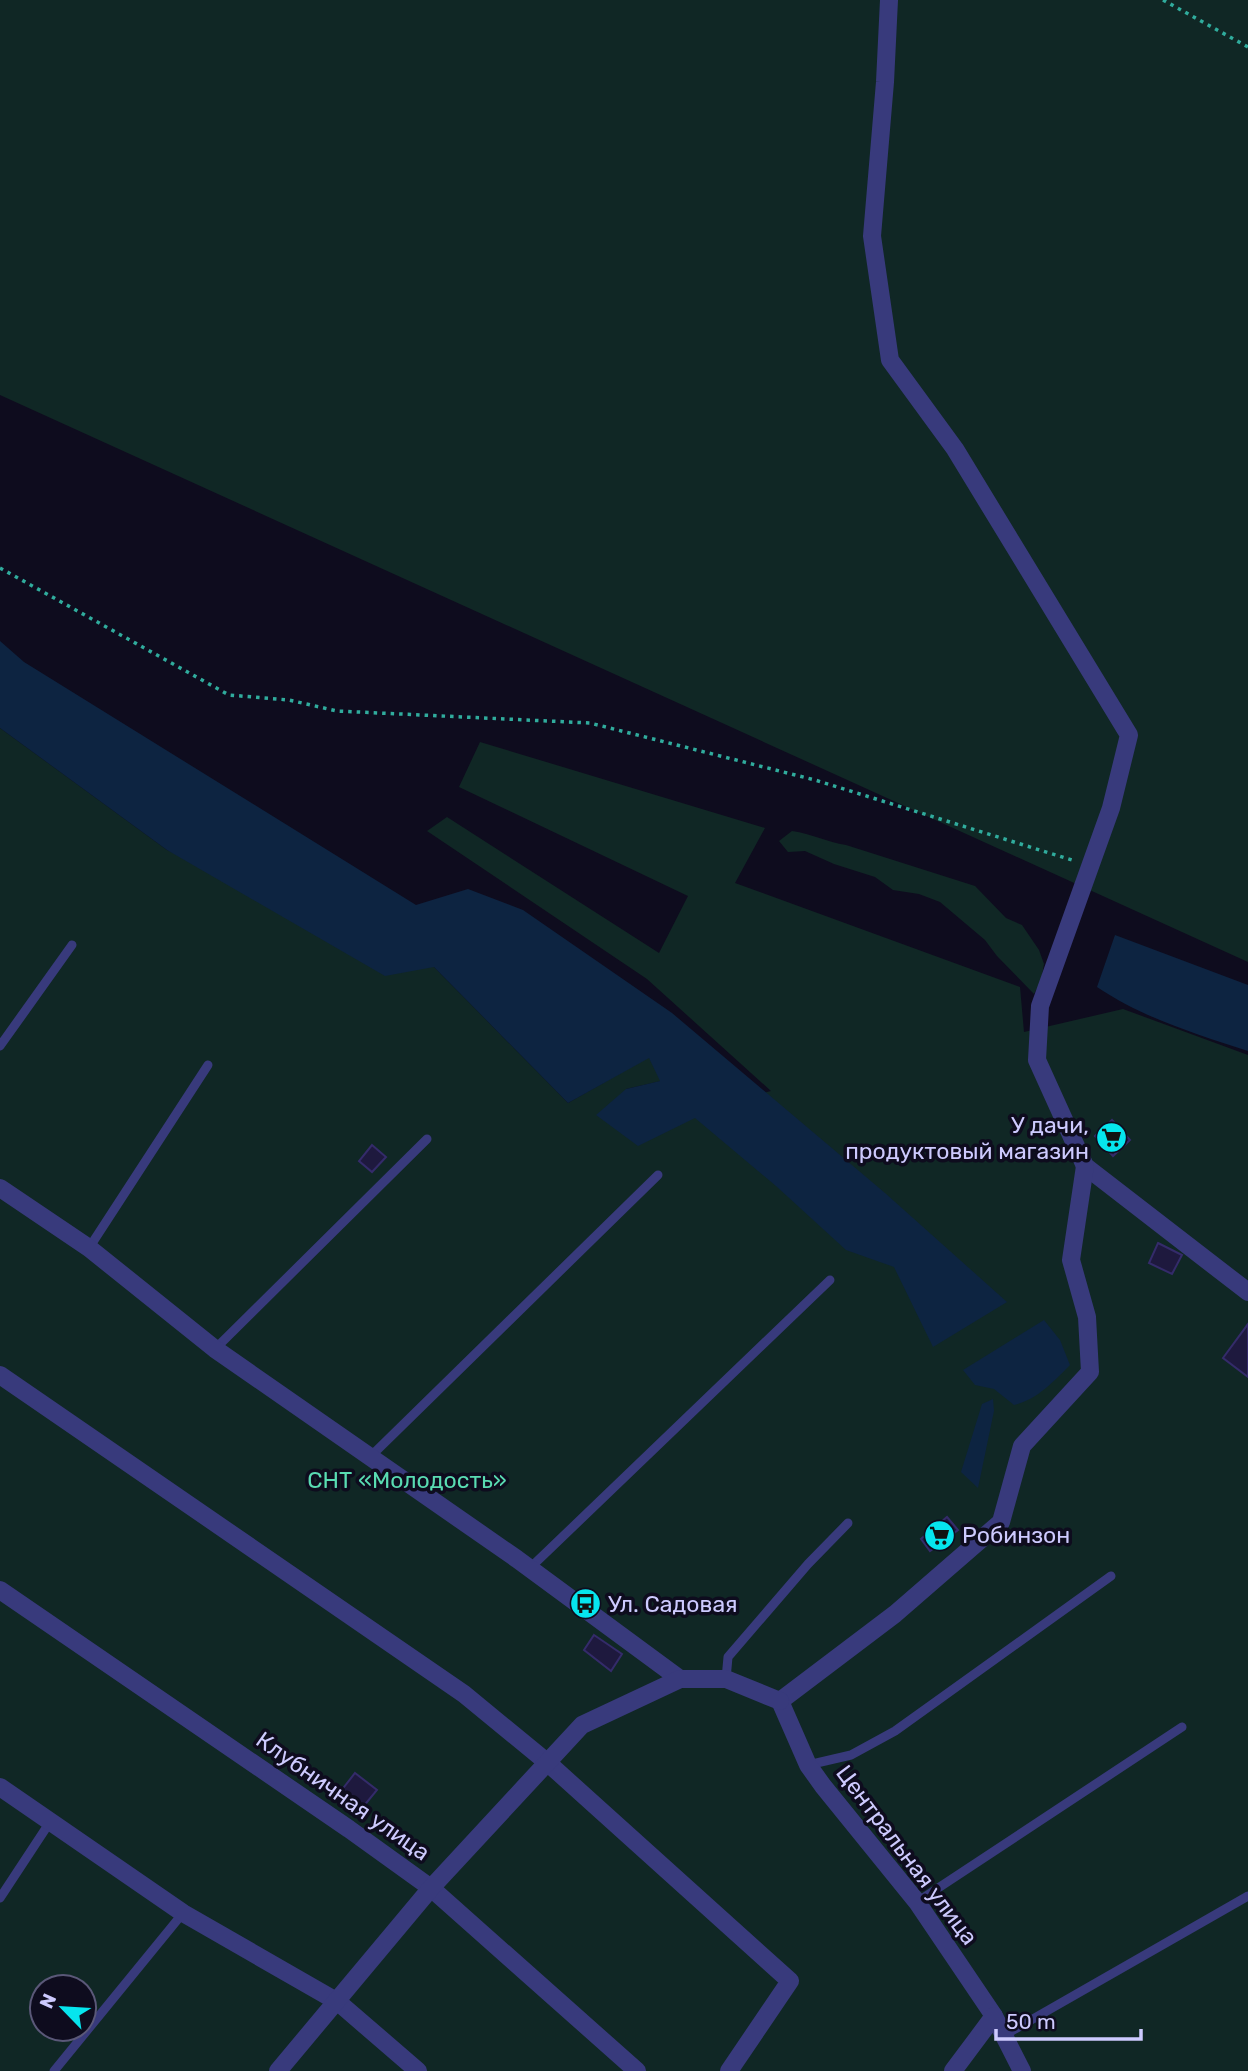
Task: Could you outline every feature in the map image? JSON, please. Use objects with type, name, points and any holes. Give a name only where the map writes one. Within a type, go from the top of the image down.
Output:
[{"type":"street","points":[[889,0],[872,236],[890,360],[955,449],[1129,735],[1111,808],[1040,1006],[1037,1060],[1085,1166],[1248,1292]]},
{"type":"street","points":[[278,2071],[431,1888],[582,1724],[680,1679],[726,1679],[780,1701],[895,1614],[1001,1522],[1022,1446],[1090,1372],[1087,1317],[1071,1260],[1085,1166]]},
{"type":"street","points":[[0,1188],[89,1248],[215,1349],[530,1568],[680,1679]]},
{"type":"street","points":[[0,1375],[464,1695],[548,1763],[790,1981],[729,2071]]},
{"type":"street","name":"Клубничная улица","points":[[0,1590],[431,1888],[637,2071]]},
{"type":"street","name":"Центральная улица","points":[[780,1701],[808,1765],[918,1902],[994,2016],[1022,2071]]},
{"type":"street","points":[[0,1787],[183,1913],[338,2002],[418,2071]]},
{"type":"street","points":[[953,2071],[994,2016]]},
{"type":"lane","points":[[0,1046],[72,945]]},
{"type":"lane","points":[[89,1248],[208,1065]]},
{"type":"lane","points":[[215,1349],[427,1139]]},
{"type":"lane","points":[[370,1457],[658,1175]]},
{"type":"lane","points":[[530,1568],[830,1280]]},
{"type":"lane","points":[[726,1679],[728,1657],[808,1564],[848,1523]]},
{"type":"lane","points":[[808,1765],[852,1755],[895,1731],[1111,1576]]},
{"type":"lane","points":[[918,1902],[1182,1727]]},
{"type":"lane","points":[[0,1898],[50,1822]]},
{"type":"lane","points":[[1003,2036],[1248,1895]]},
{"type":"lane","points":[[54,2071],[183,1913]]},
{"type":"path","points":[[1163,0],[1248,47]]},
{"type":"path","points":[[0,568],[229,695],[289,700],[337,711],[590,723],[815,780],[1090,866]]},
{"type":"green space","points":[[0,0],[1248,0],[1248,962],[0,395]]},
{"type":"green space","name":"СНТ «Молодость»","points":[[0,728],[167,850],[434,967],[568,1103],[649,1057],[661,1081],[626,1089],[695,1118],[731,1101],[771,1091],[647,979],[427,831],[447,817],[659,953],[688,896],[459,787],[480,742],[765,828],[735,883],[1020,987],[1024,1032],[1123,1009],[1248,1055],[1248,2071],[0,2071]]},
{"type":"green space","points":[[792,831],[846,845],[975,886],[1006,918],[1022,925],[1039,950],[1044,964],[1041,981],[1034,994],[985,940],[940,902],[919,894],[893,890],[875,877],[805,851],[788,852],[779,841]]},
{"type":"water","points":[[0,641],[24,662],[416,905],[468,889],[523,910],[672,1013],[885,1193],[1007,1302],[933,1347],[894,1267],[846,1250],[776,1186],[695,1118],[638,1146],[596,1115],[626,1089],[660,1081],[649,1058],[568,1103],[434,967],[385,976],[167,850],[0,728]]},
{"type":"water","points":[[1115,935],[1248,985],[1248,1051],[1151,1016],[1097,987]]},
{"type":"water","points":[[1044,1320],[1060,1340],[1070,1365],[1038,1394],[1014,1405],[994,1389],[975,1385],[963,1370]]},
{"type":"water","points":[[993,1399],[994,1411],[978,1488],[961,1472],[982,1404]]},
{"type":"building","name":"У дачи, продуктовый магазин","points":[[1112,1120],[1130,1140],[1113,1156],[1095,1136]]},
{"type":"building","points":[[372,1145],[386,1157],[372,1172],[359,1161]]},
{"type":"building","points":[[1158,1243],[1182,1255],[1172,1274],[1149,1263]]},
{"type":"building","points":[[1248,1324],[1248,1377],[1223,1358]]},
{"type":"building","points":[[947,1517],[958,1530],[930,1551],[921,1539]]},
{"type":"building","points":[[594,1635],[622,1654],[611,1671],[584,1650]]},
{"type":"building","points":[[355,1773],[377,1790],[358,1813],[337,1796]]},
{"type":"place","name":"У дачи, продуктовый магазин","points":[[1112,1138]]},
{"type":"place","name":"Робинзон","points":[[939,1535]]},
{"type":"place","name":"Ул. Садовая","points":[[585,1604]]}]
